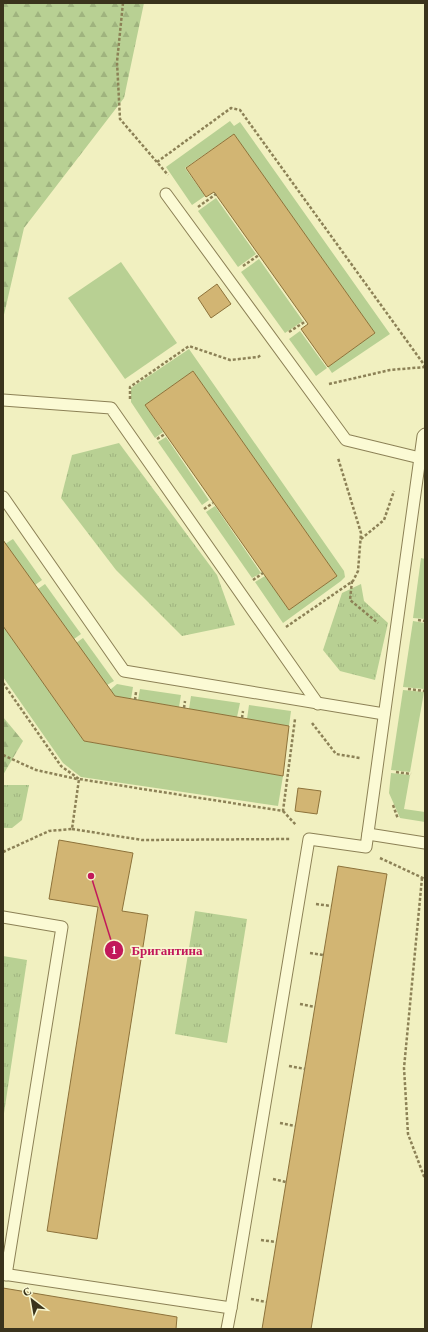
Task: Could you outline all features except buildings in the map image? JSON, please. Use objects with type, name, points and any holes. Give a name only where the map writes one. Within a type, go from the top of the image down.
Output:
[{"type":"lane","points":[[166,194],[346,440],[420,458]]},
{"type":"lane","points":[[3,400],[111,408],[318,704]]},
{"type":"lane","points":[[227,1329],[309,839],[366,847],[423,436],[425,434]]},
{"type":"lane","points":[[3,497],[124,670],[384,714]]},
{"type":"lane","points":[[368,834],[425,843]]},
{"type":"lane","points":[[3,917],[62,927],[5,1275],[230,1308]]},
{"type":"path","points":[[123,3],[117,62],[120,119],[167,173]]},
{"type":"path","points":[[157,162],[231,108],[240,110],[425,367]]},
{"type":"path","points":[[193,210],[216,194]]},
{"type":"path","points":[[242,267],[259,255]]},
{"type":"path","points":[[284,335],[306,321]]},
{"type":"path","points":[[130,402],[130,387],[189,346],[230,360]]},
{"type":"path","points":[[328,384],[390,370],[425,367]]},
{"type":"path","points":[[156,440],[165,434]]},
{"type":"path","points":[[360,540],[384,520],[407,455]]},
{"type":"path","points":[[285,628],[352,580],[358,571],[360,540],[362,533],[339,460]]},
{"type":"path","points":[[203,510],[213,502]]},
{"type":"path","points":[[252,581],[263,574]]},
{"type":"path","points":[[352,580],[350,600],[395,637]]},
{"type":"path","points":[[3,683],[61,766],[79,779]]},
{"type":"path","points":[[402,688],[425,691]]},
{"type":"path","points":[[3,755],[36,770],[79,779],[283,811],[295,718]]},
{"type":"path","points":[[307,718],[336,754],[378,762]]},
{"type":"path","points":[[390,771],[411,774]]},
{"type":"path","points":[[72,829],[79,779]]},
{"type":"path","points":[[3,852],[48,831],[72,829],[142,840],[309,839]]},
{"type":"path","points":[[378,857],[424,879],[404,1068],[408,1134],[425,1179]]},
{"type":"path","points":[[314,903],[331,906]]},
{"type":"path","points":[[306,952],[323,955]]},
{"type":"path","points":[[297,1004],[315,1007]]},
{"type":"path","points":[[287,1066],[305,1069]]},
{"type":"path","points":[[277,1122],[295,1126]]},
{"type":"path","points":[[267,1178],[286,1182]]},
{"type":"path","points":[[257,1239],[276,1242]]},
{"type":"path","points":[[247,1299],[266,1302]]},
{"type":"green space","points":[[3,3],[144,3],[124,98],[24,228],[3,319]]},
{"type":"green space","points":[[230,121],[234,126],[240,122],[390,334],[332,373],[328,367],[375,333],[234,134],[185,168],[205,196],[192,205],[166,167]]},
{"type":"green space","points":[[216,198],[256,254],[238,267],[198,211]]},
{"type":"green space","points":[[259,259],[303,321],[285,333],[241,272]]},
{"type":"green space","points":[[121,262],[177,343],[125,379],[68,298]]},
{"type":"green space","points":[[300,331],[327,368],[316,376],[289,339]]},
{"type":"green space","points":[[189,349],[344,571],[345,577],[341,581],[283,623],[255,582],[265,576],[289,610],[337,576],[193,371],[145,405],[163,432],[155,438],[131,402],[131,388]]},
{"type":"green space","points":[[166,437],[209,500],[202,505],[158,442]]},
{"type":"green space","points":[[119,443],[217,575],[235,625],[182,636],[116,570],[61,498],[72,455]]},
{"type":"green space","points":[[215,506],[261,573],[252,578],[206,512]]},
{"type":"green space","points":[[13,539],[42,580],[35,585],[5,544]]},
{"type":"green space","points":[[421,558],[425,559],[425,619],[413,618]]},
{"type":"green space","points":[[45,584],[81,634],[74,639],[38,589]]},
{"type":"green space","points":[[361,584],[364,601],[388,623],[375,680],[340,671],[323,650],[342,593]]},
{"type":"green space","points":[[413,621],[425,623],[424,689],[403,687]]},
{"type":"green space","points":[[3,626],[84,741],[283,776],[278,806],[81,777],[63,763],[3,677]]},
{"type":"green space","points":[[83,638],[114,681],[107,685],[76,643]]},
{"type":"green space","points":[[117,684],[133,687],[131,699],[115,696],[110,690]]},
{"type":"green space","points":[[140,689],[181,695],[179,707],[138,700]]},
{"type":"green space","points":[[403,690],[424,692],[410,772],[391,770]]},
{"type":"green space","points":[[191,696],[240,703],[237,717],[189,709]]},
{"type":"green space","points":[[249,705],[291,711],[289,726],[247,719]]},
{"type":"green space","points":[[3,717],[23,741],[3,775]]},
{"type":"green space","points":[[391,773],[410,775],[404,809],[425,812],[425,822],[400,818],[389,793]]},
{"type":"green space","points":[[3,785],[29,785],[22,820],[12,828],[3,828]]},
{"type":"green space","points":[[195,911],[247,919],[227,1043],[175,1034]]},
{"type":"green space","points":[[3,956],[27,960],[3,1120]]},
{"type":"place","name":"Бригантина","points":[[91,876]]}]
